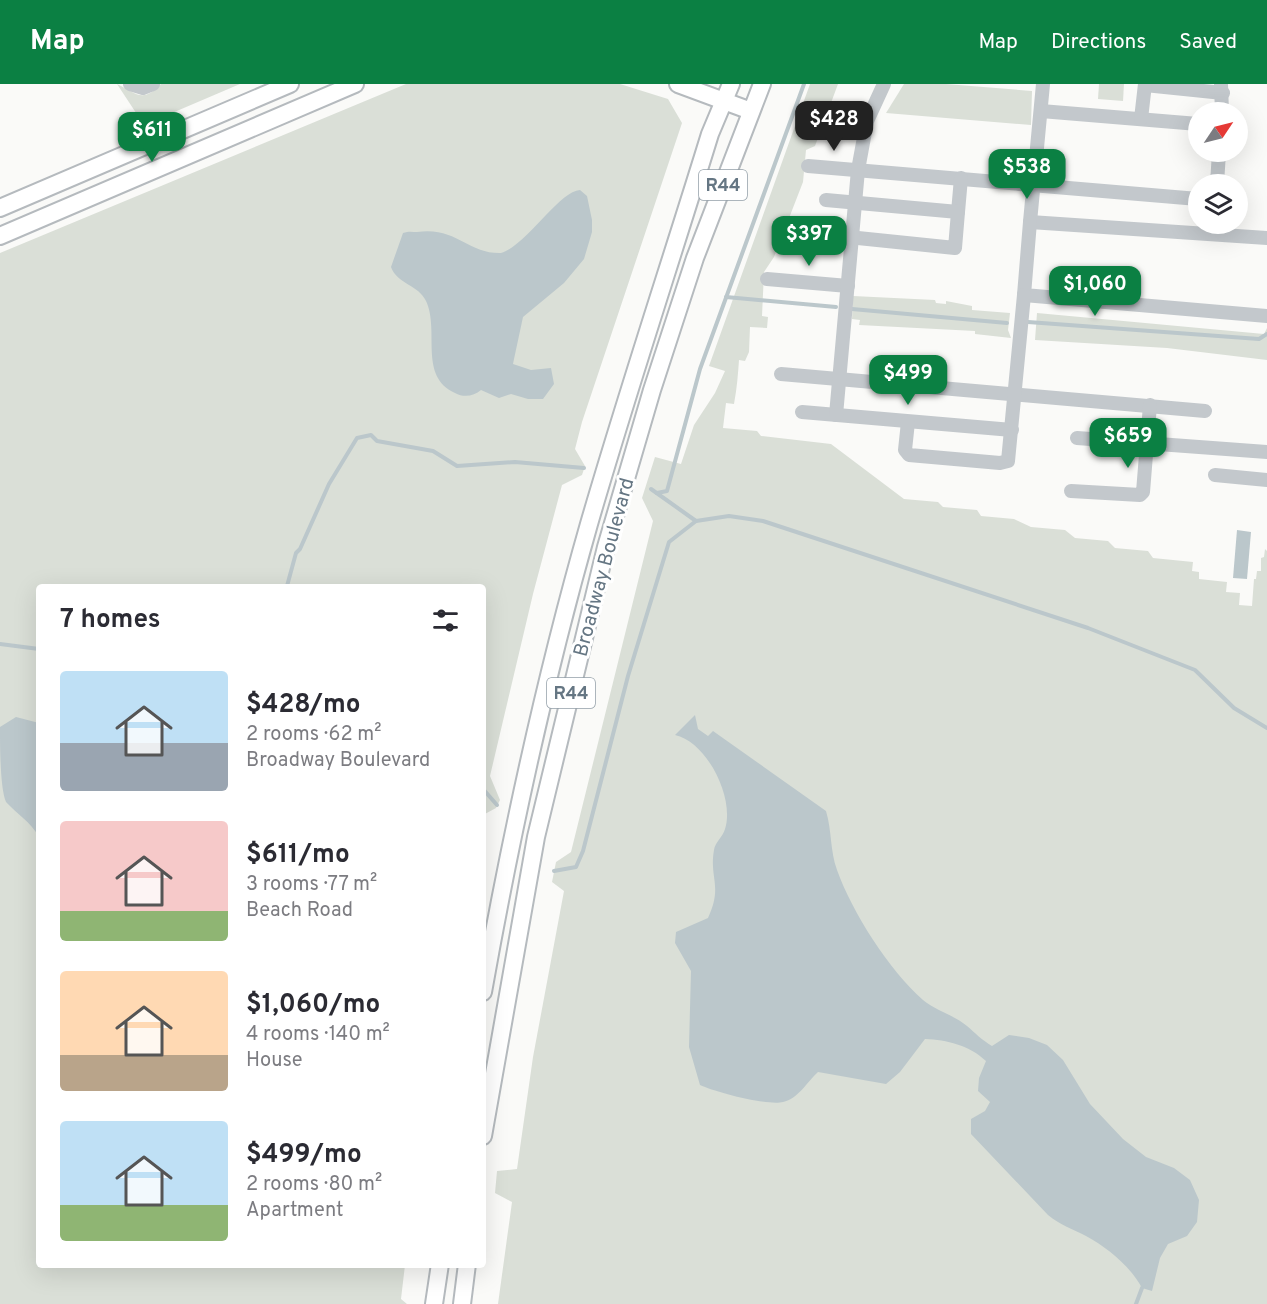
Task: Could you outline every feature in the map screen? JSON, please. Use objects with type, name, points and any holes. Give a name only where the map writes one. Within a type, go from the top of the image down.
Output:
[{"type":"main road","points":[[0,208],[290,84]]},
{"type":"main road","points":[[0,236],[355,84]]},
{"type":"main road","points":[[678,84],[727,89],[760,89]]},
{"type":"main road","points":[[727,89],[751,111]]},
{"type":"main road","name":"Broadway Boulevard","points":[[486,976],[504,875],[541,709],[589,524],[710,134],[727,89]]},
{"type":"main road","name":"Broadway Boulevard","points":[[486,1119],[536,837],[606,547],[652,390],[695,258],[760,89]]},
{"type":"main road","points":[[434,1304],[439,1268]]},
{"type":"main road","points":[[462,1304],[466,1268]]},
{"type":"street","points":[[130,84],[143,88],[153,84]]},
{"type":"street","points":[[836,415],[858,170],[867,121],[884,84]]},
{"type":"street","points":[[908,422],[905,450],[909,455],[1000,463],[1009,459],[1043,84]]},
{"type":"street","points":[[1141,120],[1145,84],[1222,89]]},
{"type":"street","points":[[1041,111],[1188,123]]},
{"type":"street","points":[[808,166],[1188,198]]},
{"type":"street","points":[[819,234],[954,248],[961,178]]},
{"type":"street","points":[[826,200],[958,212]]},
{"type":"street","points":[[1030,222],[1188,228]]},
{"type":"street","points":[[1244,234],[1267,238]]},
{"type":"street","points":[[767,279],[848,286]]},
{"type":"street","points":[[1024,295],[1267,316]]},
{"type":"street","points":[[781,374],[1205,411]]},
{"type":"street","points":[[1071,491],[1140,495],[1143,492],[1150,405]]},
{"type":"street","points":[[802,412],[1012,430]]},
{"type":"street","points":[[1077,438],[1267,452]]},
{"type":"street","points":[[1215,475],[1267,480]]},
{"type":"shaded area","points":[[117,84],[134,93],[144,95],[149,94],[161,84],[240,84],[144,125]]},
{"type":"shaded area","points":[[406,84],[620,84],[668,99],[682,123],[582,422],[575,449],[585,466],[582,475],[562,485],[533,594],[490,776],[500,800],[496,808],[486,813],[486,584],[36,584],[36,1268],[405,1268],[401,1299],[407,1304],[0,1304],[0,253]]},
{"type":"shaded area","points":[[810,84],[838,84],[815,146],[806,150],[803,182],[774,257],[764,272],[762,316],[768,317],[767,328],[750,327],[749,352],[745,361],[739,360],[734,404],[726,403],[723,428],[757,431],[761,436],[831,444],[904,499],[938,502],[943,507],[977,510],[981,516],[1014,519],[1031,527],[1065,530],[1075,538],[1108,541],[1115,548],[1148,551],[1153,558],[1193,562],[1192,571],[1199,572],[1199,579],[1227,582],[1226,592],[1240,593],[1239,605],[1252,606],[1254,579],[1256,579],[1257,571],[1261,571],[1261,558],[1264,557],[1265,549],[1267,551],[1267,1304],[498,1304],[512,1202],[495,1193],[497,1171],[517,1169],[533,1057],[564,891],[552,882],[556,862],[571,852],[653,521],[642,498],[655,457],[681,464],[694,425],[715,393],[725,371],[709,366]]},
{"type":"shaded area","points":[[904,84],[946,84],[1032,91],[1031,125],[886,113]]},
{"type":"shaded area","points":[[1099,84],[1124,84],[1123,101],[1098,99]]},
{"type":"shaded area","points":[[580,190],[587,196],[592,220],[592,232],[584,259],[564,283],[523,317],[513,364],[531,370],[551,368],[554,384],[543,399],[528,399],[511,394],[499,398],[481,390],[469,396],[455,393],[437,376],[433,364],[430,313],[426,301],[418,291],[398,277],[391,267],[403,233],[430,231],[442,233],[479,249],[501,253],[521,240],[562,199]]},
{"type":"shaded area","points":[[853,296],[935,300],[936,303],[946,304],[946,301],[972,306],[972,310],[1010,313],[1008,330],[1011,338],[975,334],[975,331],[859,325],[860,320],[852,319]]},
{"type":"shaded area","points":[[1037,313],[1264,334],[1267,328],[1267,360],[1167,348],[1035,340]]},
{"type":"shaded area","points":[[1237,530],[1251,532],[1247,579],[1233,578]]},
{"type":"shaded area","points":[[695,715],[698,729],[708,736],[713,731],[826,811],[835,863],[852,904],[873,940],[910,988],[923,1000],[962,1022],[992,1046],[1009,1035],[1029,1038],[1047,1045],[1063,1060],[1090,1104],[1123,1139],[1146,1157],[1174,1168],[1190,1180],[1199,1200],[1197,1222],[1187,1236],[1168,1244],[1160,1258],[1152,1291],[1142,1288],[1125,1265],[1102,1246],[1048,1215],[971,1134],[971,1119],[985,1111],[990,1102],[978,1091],[979,1078],[986,1061],[965,1047],[925,1039],[900,1072],[886,1084],[818,1072],[798,1094],[783,1102],[765,1102],[729,1095],[700,1085],[689,1047],[691,971],[675,943],[676,932],[708,918],[715,898],[714,850],[724,832],[727,816],[722,787],[708,760],[698,748],[675,735]]},
{"type":"shaded area","points":[[16,717],[36,722],[36,832],[6,802],[1,766],[0,727]]},
{"type":"waterway","points":[[657,493],[667,491],[700,369],[804,84]]},
{"type":"waterway","points":[[726,297],[836,307]]},
{"type":"waterway","points":[[852,309],[1007,323]]},
{"type":"waterway","points":[[1028,322],[1259,339],[1267,334]]},
{"type":"waterway","points":[[288,584],[296,553],[300,549],[329,484],[357,438],[371,435],[377,441],[433,451],[457,466],[515,462],[584,468]]},
{"type":"waterway","points":[[651,489],[696,521]]},
{"type":"waterway","points":[[554,871],[576,867],[583,851],[628,676],[669,542],[696,521],[729,516],[763,521],[1088,628],[1195,670],[1234,708],[1267,728]]},
{"type":"waterway","points":[[0,644],[36,649]]},
{"type":"waterway","points":[[486,792],[497,805]]},
{"type":"waterway","points":[[1136,1304],[1142,1288]]}]
